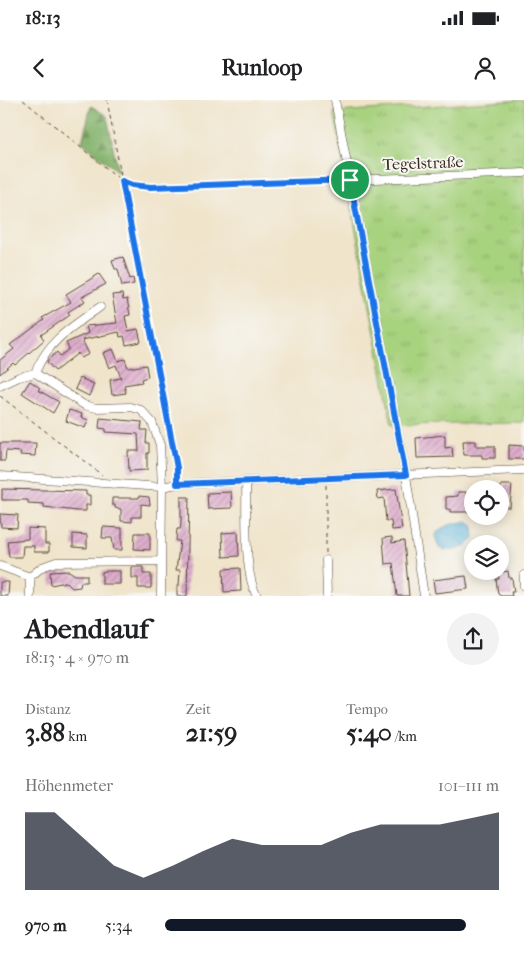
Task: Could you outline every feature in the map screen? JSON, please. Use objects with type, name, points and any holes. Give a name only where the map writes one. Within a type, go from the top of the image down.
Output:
[{"type":"street","points":[[335,100],[406,475],[424,596]]},
{"type":"street","name":"Tegelstraße","points":[[350,180],[524,173]]},
{"type":"street","points":[[36,373],[48,347],[64,332],[100,307]]},
{"type":"street","points":[[0,386],[19,377],[36,373],[84,405],[96,408],[131,407],[146,414],[157,432],[160,445],[162,487],[161,596]]},
{"type":"street","points":[[0,476],[162,487],[177,484],[524,470]]},
{"type":"street","points":[[246,482],[249,569],[251,585],[258,596]]},
{"type":"street","points":[[326,560],[327,596]]},
{"type":"street","points":[[30,596],[30,577],[42,566],[56,562],[161,561]]},
{"type":"street","points":[[0,566],[30,577]]},
{"type":"street","points":[[524,575],[524,586]]},
{"type":"path","points":[[23,100],[122,181],[132,185],[151,187],[350,180]]},
{"type":"path","points":[[107,100],[177,468],[177,484]]},
{"type":"path","points":[[0,396],[111,484]]},
{"type":"path","points":[[326,479],[326,560]]},
{"type":"green space","points":[[524,100],[524,423],[392,425],[334,112]]},
{"type":"green space","points":[[91,106],[107,116],[118,172],[82,142]]},
{"type":"water","points":[[464,522],[464,525],[473,525],[474,535],[464,535],[464,546],[458,549],[449,551],[439,548],[435,536],[441,529]]},
{"type":"building","points":[[123,257],[130,279],[133,278],[134,284],[122,286],[118,269],[115,269],[112,260]]},
{"type":"building","points":[[99,274],[106,284],[82,297],[85,301],[68,312],[70,315],[41,335],[44,340],[15,365],[13,363],[0,374],[0,360],[14,349],[10,345],[44,320],[42,318],[71,302],[66,294]]},
{"type":"building","points":[[122,294],[123,300],[127,299],[130,315],[125,316],[128,331],[138,329],[141,342],[126,345],[124,336],[120,337],[119,332],[82,340],[89,354],[81,358],[78,353],[55,371],[47,362],[49,359],[57,352],[60,356],[69,349],[66,343],[88,333],[86,326],[117,323],[112,295]]},
{"type":"building","points":[[113,349],[118,361],[125,359],[128,368],[146,365],[148,377],[141,379],[142,382],[124,385],[126,393],[112,395],[110,380],[121,378],[116,365],[109,368],[103,353]]},
{"type":"building","points":[[80,378],[94,384],[89,396],[75,389]]},
{"type":"building","points":[[30,381],[40,388],[38,390],[59,402],[53,413],[22,393]]},
{"type":"building","points":[[69,410],[82,414],[81,417],[88,420],[85,428],[66,421]]},
{"type":"building","points":[[100,418],[142,422],[141,430],[147,430],[146,443],[149,443],[147,470],[129,471],[128,451],[139,451],[138,434],[106,432],[106,429],[99,428]]},
{"type":"building","points":[[445,435],[445,448],[452,447],[453,457],[417,458],[416,438]]},
{"type":"building","points":[[463,441],[476,441],[476,446],[495,446],[495,458],[482,458],[482,455],[464,455]]},
{"type":"building","points":[[0,443],[36,443],[35,456],[20,455],[21,452],[6,451],[5,461],[0,461]]},
{"type":"building","points":[[509,445],[524,446],[524,459],[509,459]]},
{"type":"building","points":[[509,485],[512,485],[510,507]]},
{"type":"building","points":[[2,489],[86,491],[86,495],[90,495],[90,505],[86,505],[86,511],[77,511],[44,507],[44,504],[28,503],[28,500],[2,500]]},
{"type":"building","points":[[396,489],[402,529],[392,530],[391,521],[386,521],[384,498],[378,499],[377,491]]},
{"type":"building","points":[[231,492],[232,508],[208,509],[207,493]]},
{"type":"building","points":[[458,492],[464,492],[464,512],[450,512],[450,509],[446,509],[446,497],[458,496]]},
{"type":"building","points":[[139,496],[149,497],[150,505],[141,504],[141,517],[132,517],[132,522],[121,521],[121,509],[115,508],[115,505],[112,505],[112,498],[139,498]]},
{"type":"building","points":[[181,497],[189,497],[187,596],[177,596],[180,570],[176,570],[180,541],[176,541],[177,529],[180,529],[181,524]]},
{"type":"building","points":[[0,514],[18,515],[17,528],[1,527]]},
{"type":"building","points":[[103,527],[122,528],[122,550],[114,550],[112,538],[102,538]]},
{"type":"building","points":[[28,528],[45,529],[45,544],[49,544],[49,552],[34,552],[34,546],[23,546],[22,557],[9,557],[7,541],[28,539]]},
{"type":"building","points":[[238,532],[239,556],[223,557],[222,533]]},
{"type":"building","points":[[135,533],[150,533],[150,550],[134,549]]},
{"type":"building","points":[[73,534],[87,535],[87,548],[73,547]]},
{"type":"building","points":[[392,537],[392,543],[404,541],[409,596],[397,596],[393,563],[385,564],[383,538]]},
{"type":"building","points":[[132,567],[143,567],[143,574],[151,574],[151,588],[138,588],[138,578],[132,578]]},
{"type":"building","points":[[240,568],[241,591],[224,592],[223,569]]},
{"type":"building","points":[[69,571],[75,575],[87,575],[87,582],[81,582],[80,587],[72,588],[66,582],[51,585],[50,572]]},
{"type":"building","points":[[120,571],[120,584],[102,584],[102,572]]},
{"type":"building","points":[[464,576],[468,589],[435,593],[433,580]]},
{"type":"building","points":[[509,578],[512,578],[514,592],[511,592],[512,596],[501,596],[498,594],[496,580],[509,580]]},
{"type":"building","points":[[0,582],[9,582],[8,596],[0,596]]},
{"type":"route","points":[[350,180],[406,475],[177,484],[177,468],[172,451],[122,181],[132,185],[151,187],[350,180]]}]
